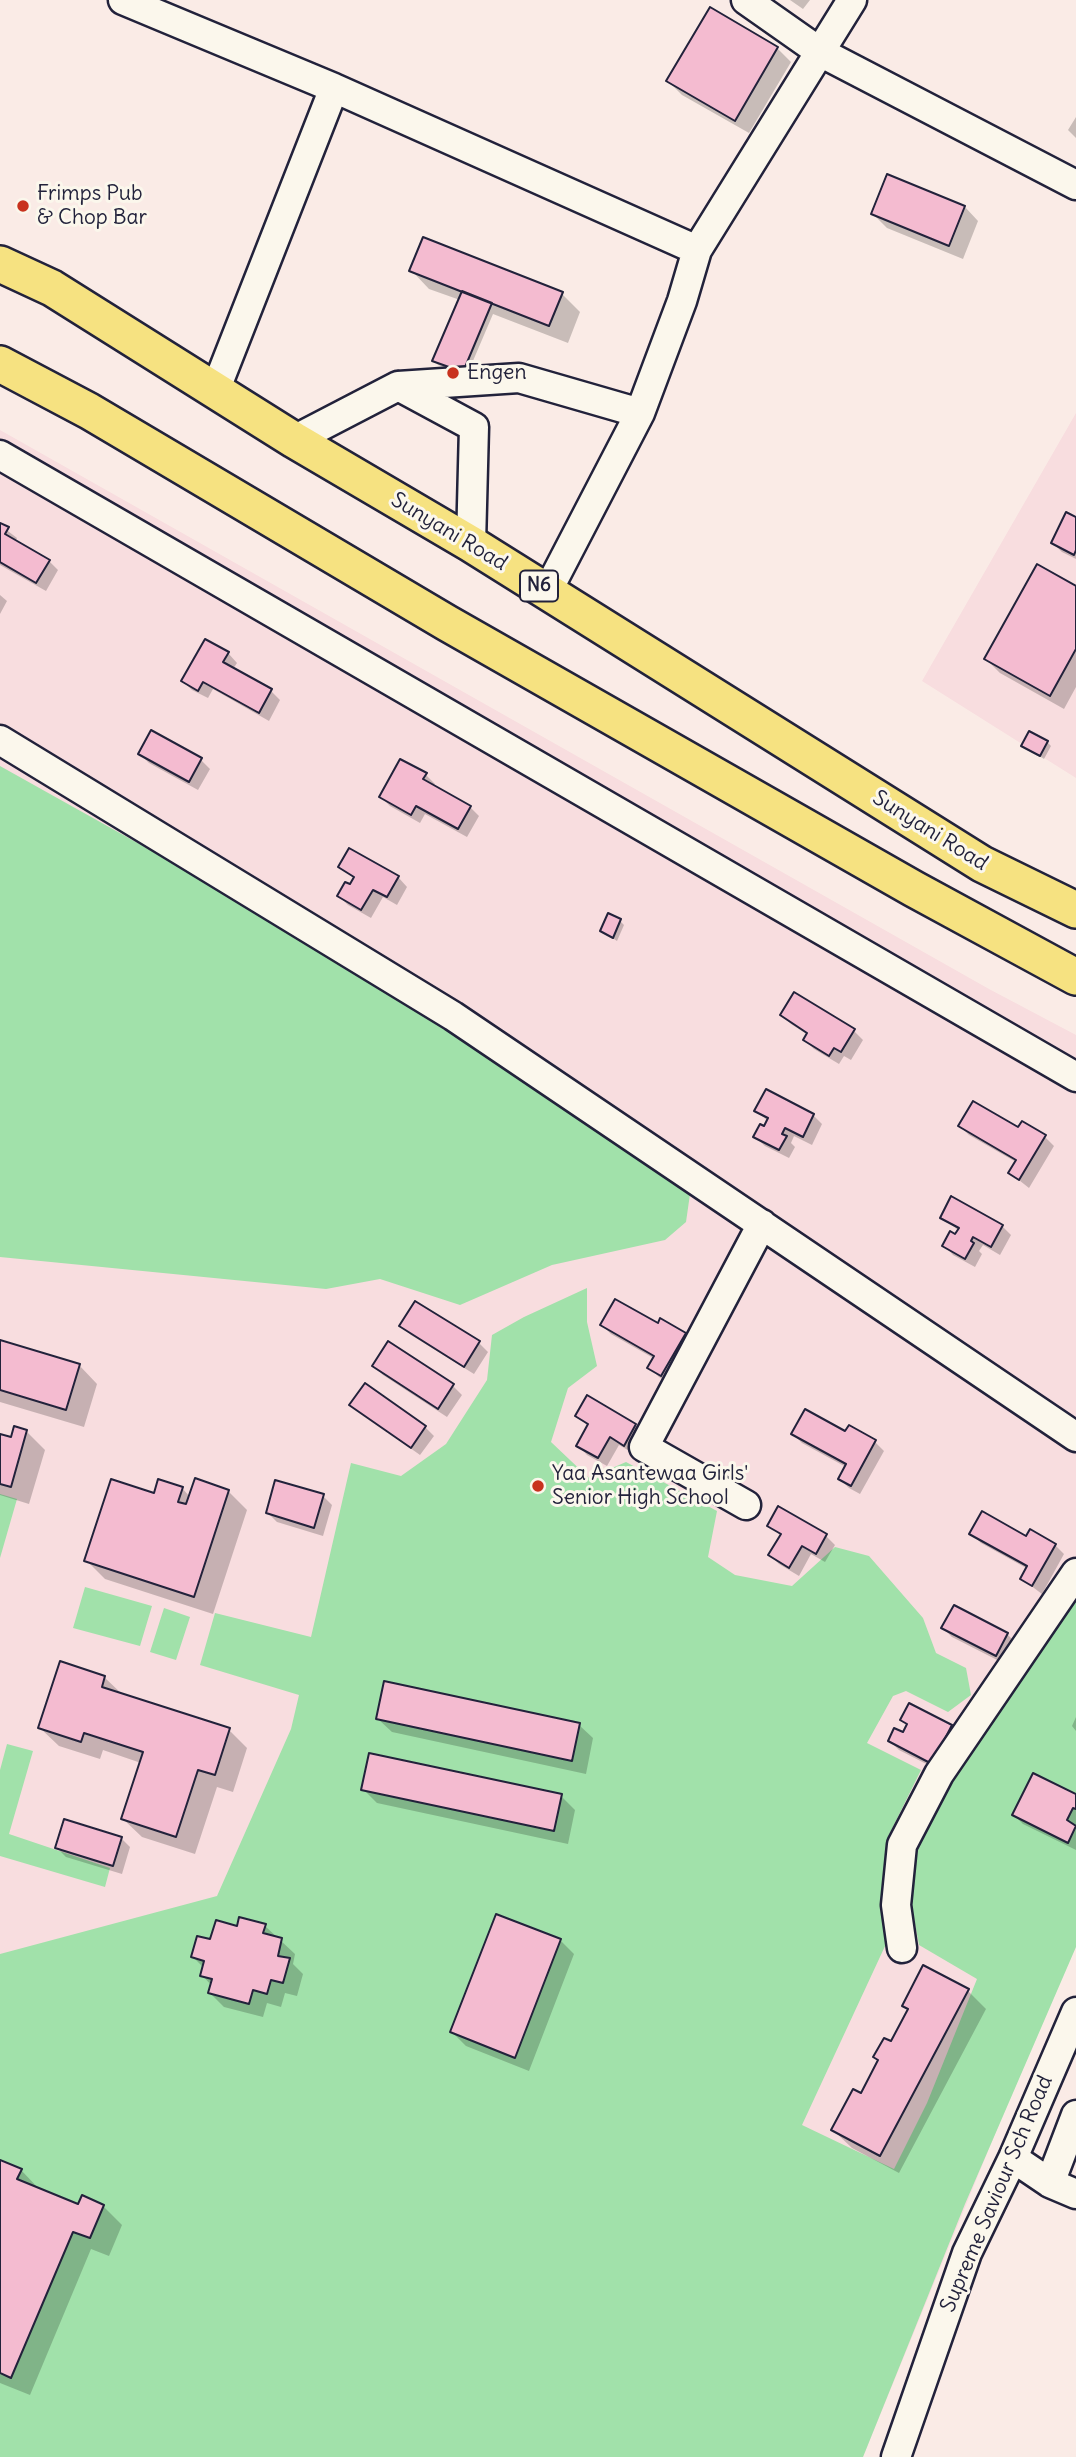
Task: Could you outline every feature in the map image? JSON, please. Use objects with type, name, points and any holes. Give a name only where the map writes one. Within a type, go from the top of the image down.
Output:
[{"type":"main road","name":"Sunyani Road","points":[[0,264],[52,288],[294,440],[471,544],[982,864],[1076,910]]},
{"type":"main road","points":[[0,364],[89,411],[458,630],[914,889],[1076,977]]},
{"type":"street","points":[[123,0],[334,88],[697,250]]},
{"type":"street","points":[[746,0],[820,52],[1076,185]]},
{"type":"street","points":[[547,592],[640,413],[682,301],[697,250],[852,0]]},
{"type":"street","points":[[215,391],[334,88]]},
{"type":"street","points":[[294,440],[398,386],[519,378],[640,413]]},
{"type":"street","points":[[398,386],[474,427],[471,544]]},
{"type":"street","points":[[0,455],[1076,1077]]},
{"type":"street","points":[[0,740],[453,1016],[1076,1437]]},
{"type":"street","points":[[746,1505],[644,1447],[762,1224]]},
{"type":"street","points":[[902,1948],[896,1905],[902,1845],[939,1774],[1076,1573]]},
{"type":"street","name":"Supreme Saviour Sch Road","points":[[895,2457],[967,2253],[1013,2158],[1076,2012]]},
{"type":"street","points":[[1013,2158],[1063,2188],[1076,2115]]},
{"type":"shaded area","points":[[1076,413],[1076,778],[922,681]]},
{"type":"shaded area","name":"Yaa Asantewaa Girls' Senior High School","points":[[0,430],[989,989],[1076,1035],[1076,1936],[863,2457],[0,2457]]},
{"type":"green space","points":[[0,766],[227,893],[434,1022],[690,1194],[686,1222],[665,1240],[552,1265],[460,1305],[380,1279],[326,1289],[0,1257]]},
{"type":"green space","points":[[587,1288],[587,1322],[597,1366],[568,1388],[551,1442],[589,1478],[626,1462],[717,1511],[708,1557],[735,1575],[792,1586],[835,1547],[869,1556],[923,1618],[936,1653],[966,1668],[971,1695],[948,1712],[906,1691],[893,1696],[867,1743],[921,1770],[888,1837],[886,1944],[802,2125],[894,2169],[927,2103],[977,1979],[919,1945],[906,1877],[919,1822],[1076,1590],[1076,1947],[965,2204],[863,2457],[0,2457],[0,1954],[217,1896],[291,1729],[299,1695],[200,1665],[215,1613],[311,1637],[351,1463],[401,1476],[446,1444],[487,1380],[492,1335]]},
{"type":"green space","points":[[0,1494],[17,1499],[0,1558]]},
{"type":"green space","points":[[85,1587],[152,1606],[140,1646],[73,1628]]},
{"type":"green space","points":[[164,1608],[190,1617],[176,1660],[150,1652]]},
{"type":"green space","points":[[7,1744],[33,1751],[9,1834],[110,1868],[105,1887],[0,1856],[0,1770]]},
{"type":"building","points":[[710,7],[778,47],[735,121],[666,81]]},
{"type":"building","points":[[887,174],[965,206],[949,246],[871,214]]},
{"type":"building","points":[[423,237],[563,292],[549,326],[409,271]]},
{"type":"building","points":[[462,291],[492,303],[463,372],[432,361]]},
{"type":"building","points":[[1066,512],[1076,517],[1074,555],[1051,543]]},
{"type":"building","points":[[0,523],[9,527],[5,534],[50,560],[36,583],[0,562]]},
{"type":"building","points":[[1037,564],[1076,586],[1076,649],[1050,696],[984,659]]},
{"type":"building","points":[[205,639],[229,652],[223,662],[272,689],[259,713],[203,682],[198,691],[181,681]]},
{"type":"building","points":[[151,730],[202,758],[189,782],[138,754]]},
{"type":"building","points":[[1029,731],[1048,741],[1040,756],[1021,746]]},
{"type":"building","points":[[400,759],[427,773],[423,779],[471,806],[458,829],[416,806],[411,815],[379,797]]},
{"type":"building","points":[[349,848],[399,876],[387,897],[373,890],[361,910],[337,896],[345,882],[350,884],[354,877],[338,867]]},
{"type":"building","points":[[608,913],[621,919],[613,938],[600,931]]},
{"type":"building","points":[[794,992],[855,1029],[841,1052],[834,1048],[829,1056],[803,1040],[807,1033],[780,1015]]},
{"type":"building","points":[[766,1089],[814,1114],[803,1137],[785,1128],[782,1134],[787,1136],[779,1150],[753,1137],[760,1124],[764,1126],[768,1118],[754,1111]]},
{"type":"building","points":[[973,1101],[1018,1127],[1022,1121],[1046,1135],[1019,1180],[1008,1173],[1016,1160],[958,1126]]},
{"type":"building","points":[[951,1196],[1003,1225],[991,1247],[973,1237],[971,1241],[974,1243],[965,1259],[942,1246],[950,1231],[955,1234],[959,1228],[940,1218]]},
{"type":"building","points":[[615,1299],[658,1323],[660,1318],[686,1333],[661,1376],[647,1368],[654,1356],[600,1325]]},
{"type":"building","points":[[415,1301],[480,1341],[464,1367],[399,1326]]},
{"type":"building","points":[[0,1340],[80,1364],[66,1410],[0,1390]]},
{"type":"building","points":[[388,1341],[454,1384],[438,1409],[372,1366]]},
{"type":"building","points":[[365,1383],[426,1426],[411,1448],[349,1405]]},
{"type":"building","points":[[587,1395],[636,1424],[624,1446],[610,1437],[598,1458],[576,1446],[588,1424],[575,1416]]},
{"type":"building","points":[[805,1409],[845,1431],[849,1425],[876,1440],[851,1486],[838,1479],[846,1464],[791,1434]]},
{"type":"building","points":[[14,1426],[27,1430],[11,1487],[0,1484],[0,1434],[11,1437]]},
{"type":"building","points":[[195,1478],[229,1490],[194,1597],[84,1561],[111,1479],[154,1493],[158,1479],[183,1487],[178,1502],[186,1504]]},
{"type":"building","points":[[275,1480],[324,1494],[314,1528],[266,1513]]},
{"type":"building","points":[[778,1506],[827,1534],[816,1554],[802,1546],[789,1568],[768,1555],[781,1534],[767,1526]]},
{"type":"building","points":[[982,1511],[1026,1536],[1030,1529],[1056,1544],[1032,1586],[1020,1579],[1027,1566],[969,1534]]},
{"type":"building","points":[[954,1605],[1008,1633],[996,1656],[941,1628]]},
{"type":"building","points":[[60,1661],[105,1676],[102,1687],[230,1728],[215,1775],[198,1770],[176,1837],[121,1819],[143,1752],[84,1733],[81,1742],[38,1728]]},
{"type":"building","points":[[384,1681],[580,1723],[572,1761],[376,1719]]},
{"type":"building","points":[[909,1703],[952,1725],[932,1764],[888,1741],[894,1728],[903,1732],[907,1724],[900,1720]]},
{"type":"building","points":[[369,1753],[562,1794],[554,1831],[361,1790]]},
{"type":"building","points":[[1033,1773],[1076,1794],[1076,1809],[1073,1808],[1067,1820],[1076,1826],[1068,1843],[1012,1815]]},
{"type":"building","points":[[64,1819],[122,1837],[113,1866],[55,1848]]},
{"type":"building","points":[[496,1914],[561,1939],[515,2058],[450,2032]]},
{"type":"building","points":[[239,1917],[266,1924],[263,1933],[282,1938],[278,1956],[290,1958],[283,1983],[271,1980],[267,1994],[253,1990],[249,2004],[208,1993],[212,1979],[200,1976],[204,1961],[191,1957],[197,1936],[210,1939],[216,1920],[237,1926]]},
{"type":"building","points":[[923,1965],[969,1989],[880,2156],[831,2130],[853,2089],[861,2093],[878,2060],[873,2057],[884,2038],[891,2041],[908,2009],[902,2006]]},
{"type":"building","points":[[0,2160],[22,2169],[17,2179],[78,2204],[82,2195],[104,2205],[90,2238],[73,2232],[11,2378],[0,2373]]},
{"type":"place","name":"Frimps Pub & Chop Bar","points":[[23,206]]},
{"type":"place","name":"Engen","points":[[453,373]]},
{"type":"place","name":"Yaa Asantewaa Girls' Senior High School","points":[[538,1486]]}]
